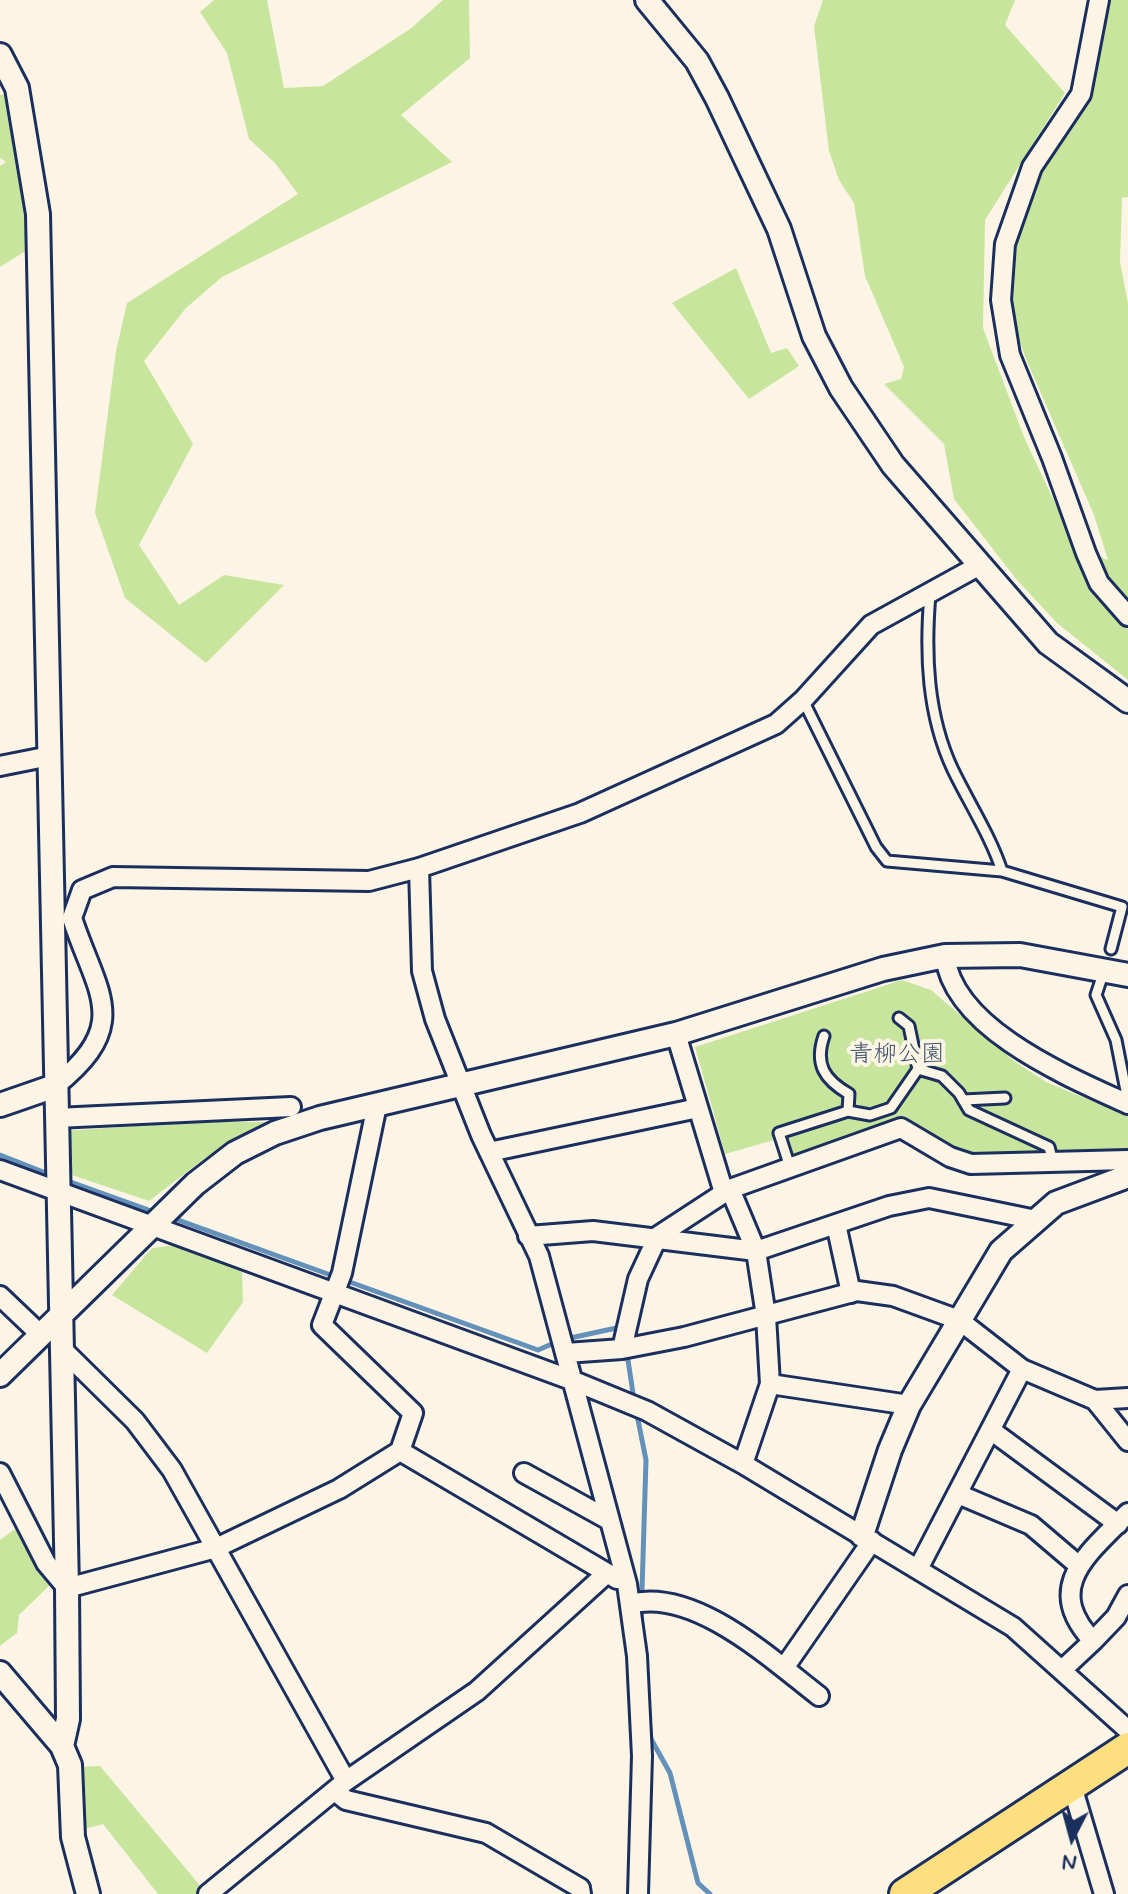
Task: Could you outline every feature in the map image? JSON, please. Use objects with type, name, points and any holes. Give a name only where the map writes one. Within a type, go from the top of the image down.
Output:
[{"type":"main road","points":[[905,1894],[1128,1748]]},
{"type":"street","points":[[647,0],[697,61],[717,98],[779,229],[814,336],[841,388],[893,465],[1048,643],[1128,701]]},
{"type":"street","points":[[1099,0],[1081,94],[1032,167],[1005,244],[1001,300],[1010,355],[1086,553],[1099,583],[1128,616]]},
{"type":"street","points":[[0,55],[17,88],[38,214],[67,1588],[68,1719],[62,1746]]},
{"type":"street","points":[[0,1105],[55,1086],[81,1065],[97,1045],[103,1020],[100,985],[72,918],[82,890],[113,877],[336,883],[369,881],[419,868],[580,813],[750,739],[776,724],[803,700],[871,625],[980,565]]},
{"type":"street","points":[[0,766],[50,756]]},
{"type":"street","points":[[419,868],[422,971],[435,1019],[489,1152],[539,1256],[627,1584],[637,1656],[642,1756],[638,1894]]},
{"type":"street","points":[[945,956],[948,977],[962,997],[1015,1048],[1128,1103]]},
{"type":"street","points":[[0,1375],[159,1217],[235,1153],[275,1133],[320,1118],[676,1034],[883,969],[945,956],[1108,959],[1128,975]]},
{"type":"street","points":[[676,1034],[727,1191],[756,1251],[766,1316],[770,1384],[743,1464]]},
{"type":"street","points":[[67,1588],[216,1548],[339,1489],[400,1451],[413,1413],[322,1325],[342,1273],[377,1105]]},
{"type":"street","points":[[56,1118],[291,1107]]},
{"type":"street","points":[[489,1152],[698,1108]]},
{"type":"street","points":[[626,1333],[638,1279],[658,1236],[727,1191],[901,1128],[950,1157],[971,1164],[1128,1160]]},
{"type":"street","points":[[0,1170],[58,1182],[159,1217],[334,1293],[647,1411],[743,1464],[1013,1627],[1128,1730]]},
{"type":"street","points":[[784,1668],[867,1538],[890,1450],[909,1405],[1001,1251],[1056,1203],[1128,1176]]},
{"type":"street","points":[[528,1236],[593,1231],[658,1236],[756,1251],[889,1206],[929,1198],[1036,1220]]},
{"type":"street","points":[[836,1224],[851,1293]]},
{"type":"street","points":[[565,1344],[626,1333],[766,1316],[851,1293],[893,1296],[959,1320],[1022,1369],[1095,1400],[1128,1398]]},
{"type":"street","points":[[0,1296],[41,1335]]},
{"type":"street","points":[[62,1349],[135,1421],[172,1470],[216,1548],[346,1800],[486,1833],[580,1888],[581,1894]]},
{"type":"street","points":[[918,1569],[1022,1369]]},
{"type":"street","points":[[770,1384],[909,1405]]},
{"type":"street","points":[[1095,1400],[1128,1441]]},
{"type":"street","points":[[992,1431],[1123,1518],[1074,1570],[1070,1604],[1078,1625],[1093,1641]]},
{"type":"street","points":[[400,1451],[627,1584]]},
{"type":"street","points":[[0,1473],[46,1563],[67,1588]]},
{"type":"street","points":[[524,1473],[609,1520]]},
{"type":"street","points":[[958,1494],[1031,1525],[1078,1565]]},
{"type":"street","points":[[208,1894],[340,1786],[477,1691],[607,1573]]},
{"type":"street","points":[[1062,1670],[1116,1617],[1128,1595]]},
{"type":"street","points":[[631,1604],[652,1598],[686,1608],[741,1635],[819,1696]]},
{"type":"street","points":[[0,1673],[62,1746],[70,1765],[73,1837],[88,1894]]},
{"type":"street","points":[[1072,1786],[1103,1881],[1104,1894]]},
{"type":"lane","points":[[930,590],[926,642],[934,708],[952,768],[992,842],[1002,871]]},
{"type":"lane","points":[[803,700],[876,847],[887,861],[1002,871],[1122,907],[1096,995],[1116,1040],[1128,1103]]},
{"type":"lane","points":[[790,1167],[779,1133],[848,1111],[870,1115],[891,1108],[918,1069],[909,1026],[899,1018]]},
{"type":"lane","points":[[824,1036],[824,1073],[828,1082],[849,1094],[848,1111]]},
{"type":"lane","points":[[918,1069],[942,1076],[969,1110],[1049,1147],[1053,1162]]},
{"type":"lane","points":[[963,1100],[987,1096],[1005,1098]]},
{"type":"green space","points":[[214,0],[267,0],[284,88],[323,86],[410,29],[443,0],[469,0],[470,58],[401,115],[452,162],[222,277],[186,308],[144,361],[193,444],[139,545],[179,605],[224,575],[284,585],[206,663],[125,598],[95,513],[116,351],[127,303],[298,194],[275,163],[249,139],[227,53],[200,12]]},
{"type":"green space","points":[[823,0],[1015,0],[1005,25],[1065,93],[985,220],[983,328],[1024,437],[1076,548],[1108,560],[1094,515],[1026,359],[1005,299],[1032,167],[1081,94],[1099,0],[1128,0],[1128,197],[1122,198],[1120,262],[1128,303],[1128,680],[1057,623],[1017,580],[954,499],[944,444],[884,384],[901,379],[904,367],[865,276],[854,203],[839,180],[829,151],[814,26]]},
{"type":"green space","points":[[10,93],[32,247],[0,267],[0,166],[6,162],[0,158],[0,95]]},
{"type":"green space","points":[[736,268],[771,353],[787,348],[799,366],[749,399],[672,303]]},
{"type":"green space","name":"青柳公園","points":[[902,980],[931,990],[1014,1061],[1046,1082],[1128,1116],[1128,1150],[969,1160],[908,1126],[784,1163],[774,1140],[725,1154],[695,1047]]},
{"type":"green space","points":[[194,1122],[265,1122],[205,1158],[149,1201],[66,1173],[64,1131]]},
{"type":"green space","points":[[177,1245],[242,1272],[243,1302],[207,1353],[112,1295],[152,1248]]},
{"type":"green space","points":[[15,1529],[52,1583],[19,1615],[17,1633],[0,1646],[0,1540]]},
{"type":"green space","points":[[100,1766],[202,1888],[195,1894],[158,1894],[103,1824],[84,1829],[76,1767]]},
{"type":"waterway","points":[[0,1155],[51,1175]]},
{"type":"waterway","points":[[65,1180],[157,1213]]},
{"type":"waterway","points":[[170,1217],[538,1350],[561,1340],[621,1327]]},
{"type":"waterway","points":[[628,1360],[634,1400]]},
{"type":"waterway","points":[[636,1410],[646,1460],[641,1623]]},
{"type":"waterway","points":[[649,1721],[651,1739],[670,1773],[698,1883],[710,1894]]}]
